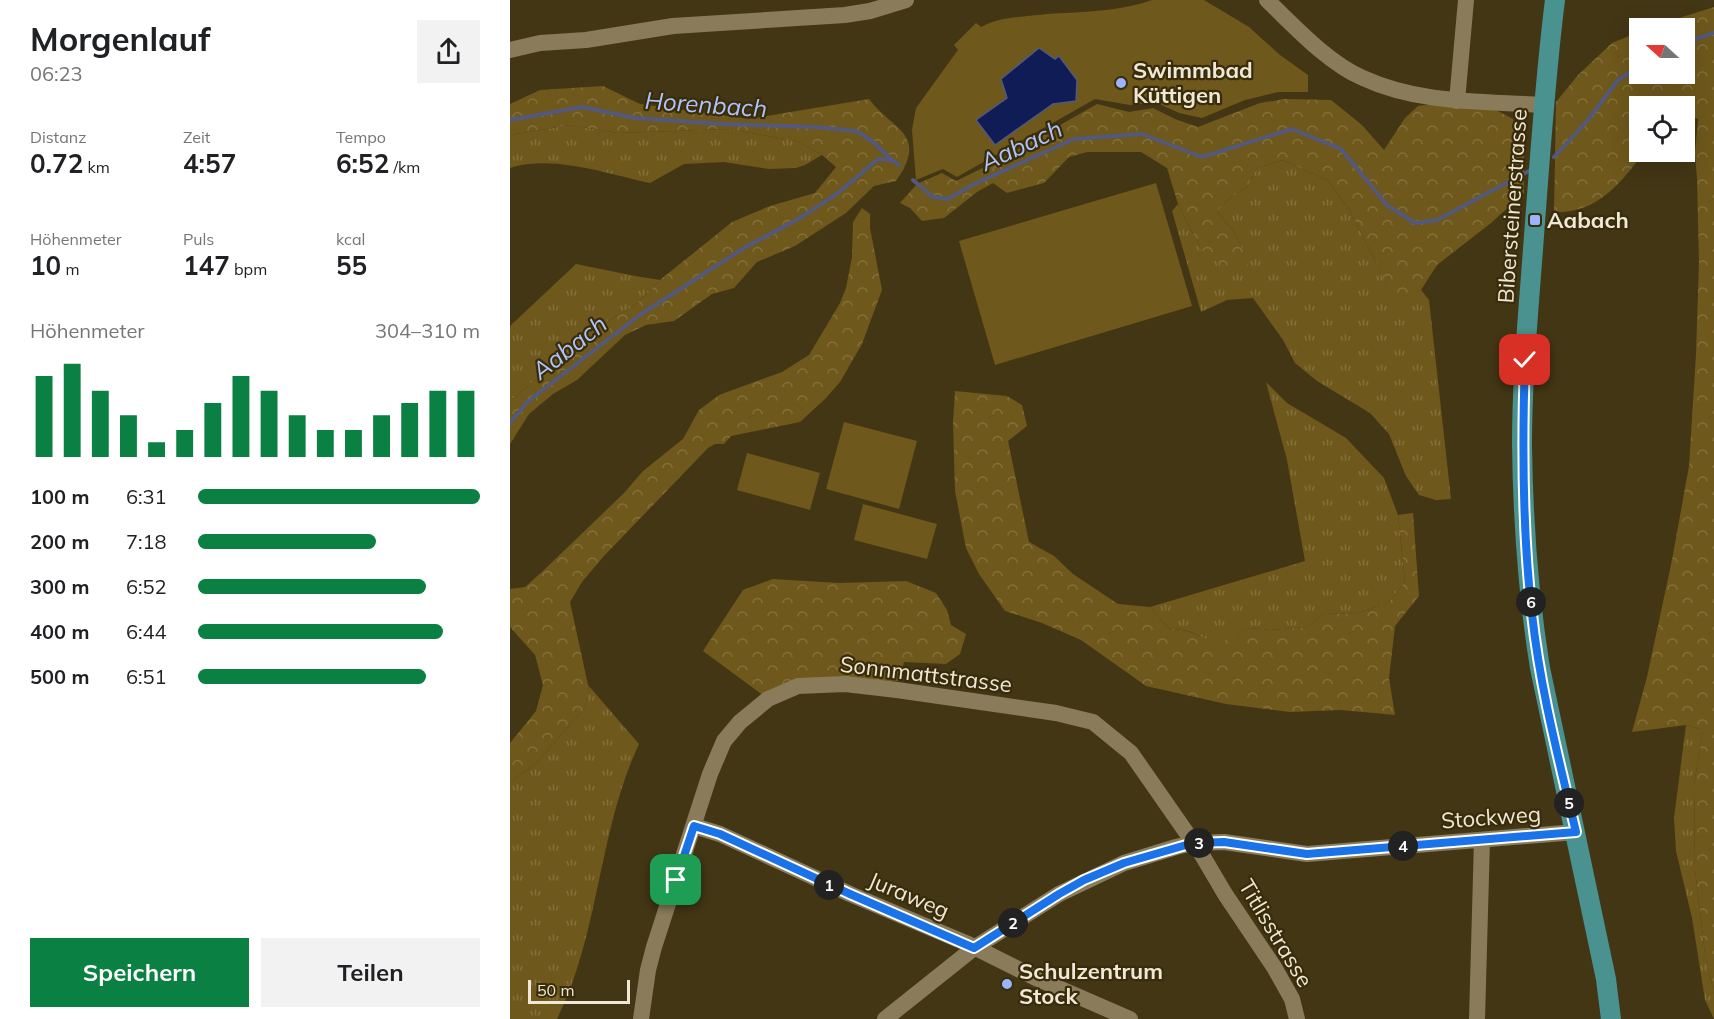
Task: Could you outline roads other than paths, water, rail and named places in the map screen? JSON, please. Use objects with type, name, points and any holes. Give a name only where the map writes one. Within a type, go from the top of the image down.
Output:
[{"type":"main road","name":"Bibersteinerstrasse","points":[[1555,0],[1543,105],[1525,360],[1522,443],[1524,510],[1532,616],[1540,668],[1606,979],[1611,1019]]},
{"type":"street","points":[[510,50],[540,43],[586,39],[673,26],[845,15],[870,11],[906,0]]},
{"type":"street","points":[[1267,0],[1327,55],[1361,78],[1403,93],[1457,100],[1543,105]]},
{"type":"street","points":[[1457,100],[1466,0]]},
{"type":"street","name":"Sonnmattstrasse","points":[[641,1019],[648,970],[654,947],[710,774],[724,741],[740,722],[768,699],[798,686],[845,684],[897,690],[1056,713],[1093,722],[1131,753],[1193,843]]},
{"type":"street","name":"Juraweg","points":[[694,826],[720,834],[974,948],[1102,1013],[1130,1019]]},
{"type":"street","name":"Stockweg","points":[[885,1019],[974,948],[1059,894],[1084,880],[1124,863],[1193,843],[1224,842],[1307,854],[1576,832]]},
{"type":"street","points":[[1478,1019],[1482,840]]},
{"type":"street","name":"Titlisstrasse","points":[[1193,843],[1274,967],[1292,999],[1297,1019]]},
{"type":"waterway","name":"Aabach","points":[[1695,39],[1714,33]]},
{"type":"waterway","name":"Aabach","points":[[1554,157],[1588,120],[1617,81],[1629,73]]},
{"type":"waterway","name":"Horenbach","points":[[510,120],[582,107],[635,118],[856,131],[872,141],[892,160]]},
{"type":"waterway","name":"Aabach","points":[[913,180],[933,197],[948,199],[974,184],[1074,139],[1142,134],[1202,157],[1292,129],[1341,149],[1387,205],[1415,223],[1437,220],[1529,171]]},
{"type":"waterway","name":"Aabach","points":[[510,423],[527,402],[641,314],[744,248],[800,218],[838,193],[878,159],[892,160],[899,165]]},
{"type":"place","name":"Swimmbad Küttigen","points":[[1121,83]]},
{"type":"place","name":"Aabach","points":[[1535,220]]},
{"type":"place","name":"Schulzentrum Stock","points":[[1007,984]]}]
